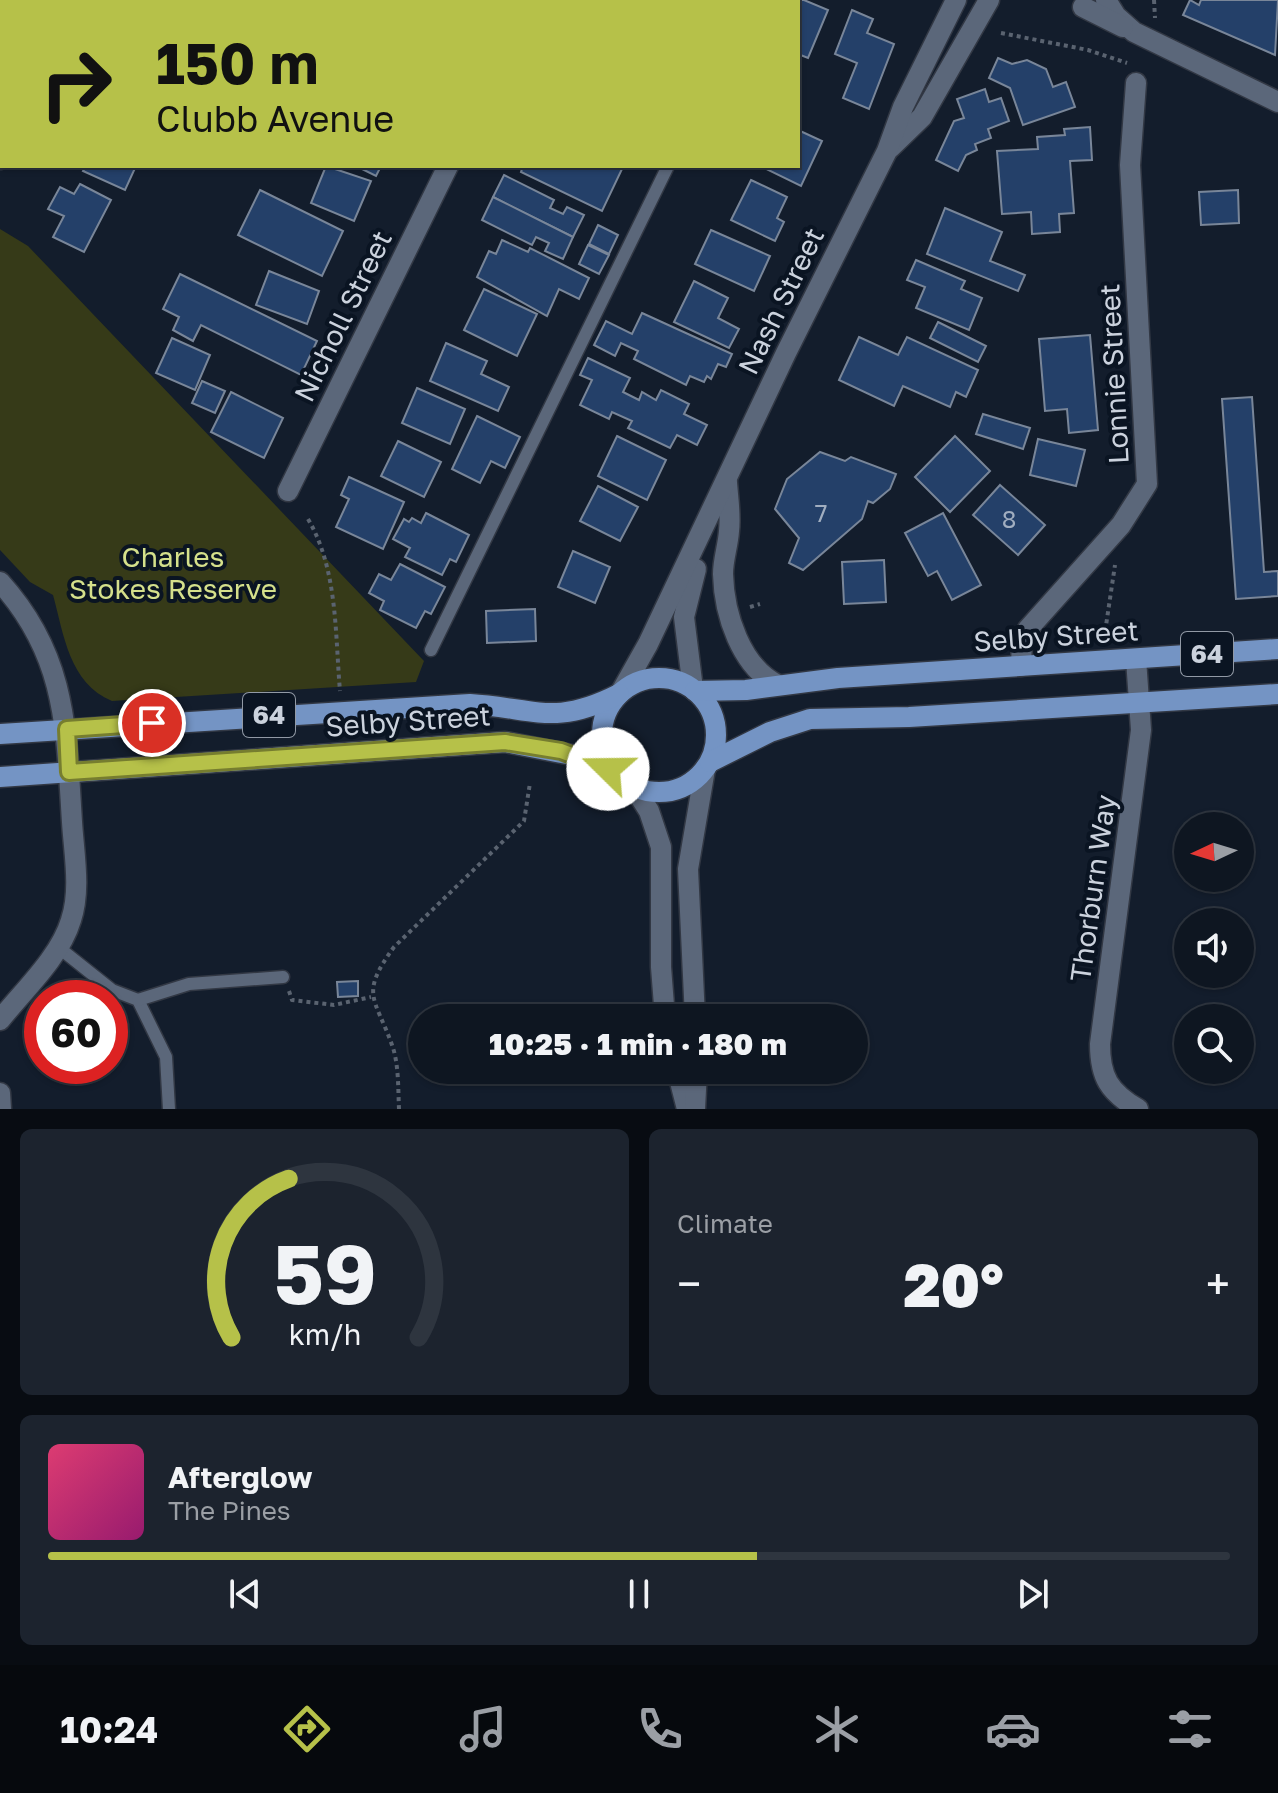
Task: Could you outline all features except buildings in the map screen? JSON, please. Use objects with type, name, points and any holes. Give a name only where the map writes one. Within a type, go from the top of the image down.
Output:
[{"type":"main road","name":"Selby Street","points":[[694,690],[1278,649]]},
{"type":"main road","name":"64","points":[[620,693],[638,682],[658,678],[681,682],[694,690]]},
{"type":"main road","points":[[694,690],[710,709],[716,728],[707,766]]},
{"type":"main road","name":"Selby Street","points":[[0,734],[470,704],[528,714],[555,714],[589,708],[620,693]]},
{"type":"main road","points":[[620,693],[607,711],[602,734],[608,761],[627,782]]},
{"type":"main road","name":"64","points":[[1139,702],[1278,694]]},
{"type":"main road","points":[[707,766],[770,732],[804,720],[909,717],[1139,702]]},
{"type":"main road","name":"Selby Street","points":[[0,777],[505,742],[577,756],[627,782]]},
{"type":"main road","name":"64","points":[[627,782],[649,792],[672,791],[693,782],[707,766]]},
{"type":"street","name":"Nash Street","points":[[620,693],[648,644],[887,151],[903,107],[956,0]]},
{"type":"street","name":"Nash Street","points":[[887,151],[922,117],[989,0]]},
{"type":"street","points":[[1106,0],[1116,16],[1134,32]]},
{"type":"street","points":[[1083,7],[1278,102]]},
{"type":"street","name":"Lonnie Street","points":[[1021,666],[1022,640],[1028,629],[1141,499],[1148,469],[1130,165],[1136,83]]},
{"type":"street","name":"Nicholl Street","points":[[288,491],[447,168]]},
{"type":"street","name":"Nash Street","points":[[694,690],[684,629],[684,605],[727,478]]},
{"type":"street","points":[[727,478],[729,532],[723,577],[726,603],[752,665],[763,677],[778,685]]},
{"type":"street","points":[[0,582],[22,606],[44,645],[58,684],[67,729],[75,894],[73,917],[58,947],[0,1020]]},
{"type":"street","name":"Thorburn Way","points":[[1136,659],[1141,730],[1100,1044],[1103,1077],[1111,1090],[1138,1109]]},
{"type":"street","points":[[694,1004],[688,869],[707,766]]},
{"type":"street","points":[[627,782],[649,811],[661,847],[664,1004]]},
{"type":"street","points":[[681,1084],[687,1109]]},
{"type":"street","points":[[695,1109],[696,1084]]},
{"type":"street","points":[[0,1093],[1,1109]]},
{"type":"lane","points":[[431,650],[667,168]]},
{"type":"lane","points":[[58,947],[112,990],[138,1000],[189,984],[283,977]]},
{"type":"lane","points":[[138,1000],[166,1057],[169,1109]]},
{"type":"path","points":[[1001,33],[1088,50],[1127,63]]},
{"type":"path","points":[[308,519],[319,543],[332,594],[340,691]]},
{"type":"path","points":[[1104,642],[1121,525]]},
{"type":"path","points":[[399,1109],[394,1049],[371,997],[378,969],[394,947],[524,821],[530,783]]},
{"type":"path","points":[[283,977],[292,1000],[334,1005],[371,997]]},
{"type":"green space","name":"Charles Stokes Reserve","points":[[0,229],[28,246],[424,661],[416,682],[112,701],[86,682],[70,656],[53,595],[30,582],[0,550]]},
{"type":"route","points":[[152,723],[67,729],[69,772],[505,742],[561,751],[608,769]]}]
